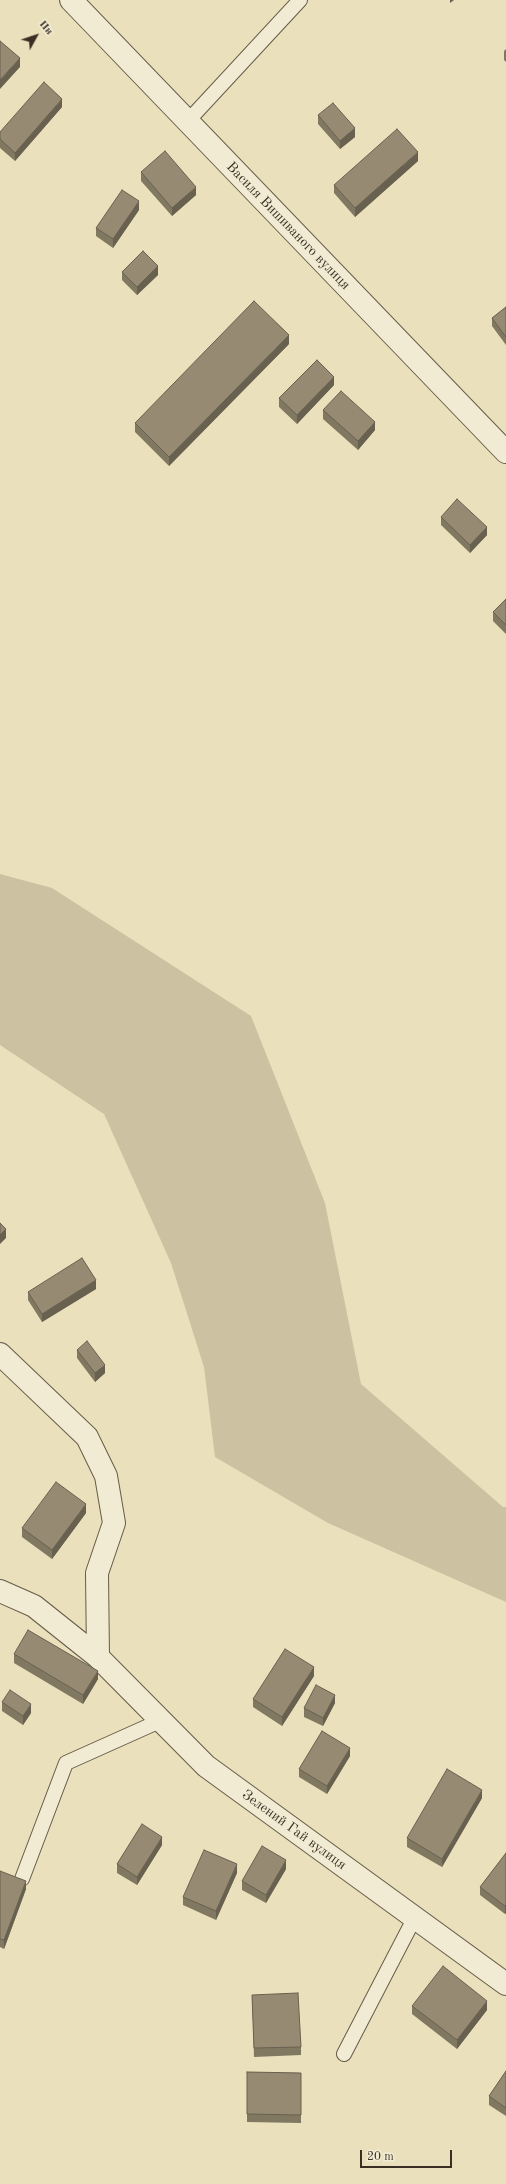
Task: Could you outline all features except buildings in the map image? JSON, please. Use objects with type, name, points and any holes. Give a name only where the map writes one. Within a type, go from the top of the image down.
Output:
[{"type":"street","name":"Василя Вишиваного вулиця","points":[[71,0],[506,452]]},
{"type":"street","points":[[0,1354],[87,1437],[106,1476],[114,1523],[97,1573],[98,1657]]},
{"type":"street","name":"Зелений Гай вулиця","points":[[0,1591],[34,1606],[98,1657],[206,1766],[506,1984]]},
{"type":"lane","points":[[187,122],[300,0]]},
{"type":"lane","points":[[22,1879],[66,1763],[162,1720]]},
{"type":"lane","points":[[344,2054],[415,1917]]},
{"type":"shaded area","points":[[0,874],[52,888],[251,1016],[325,1203],[361,1384],[503,1507],[506,1507],[506,1602],[328,1523],[215,1457],[204,1367],[171,1263],[104,1114],[0,1045]]}]
